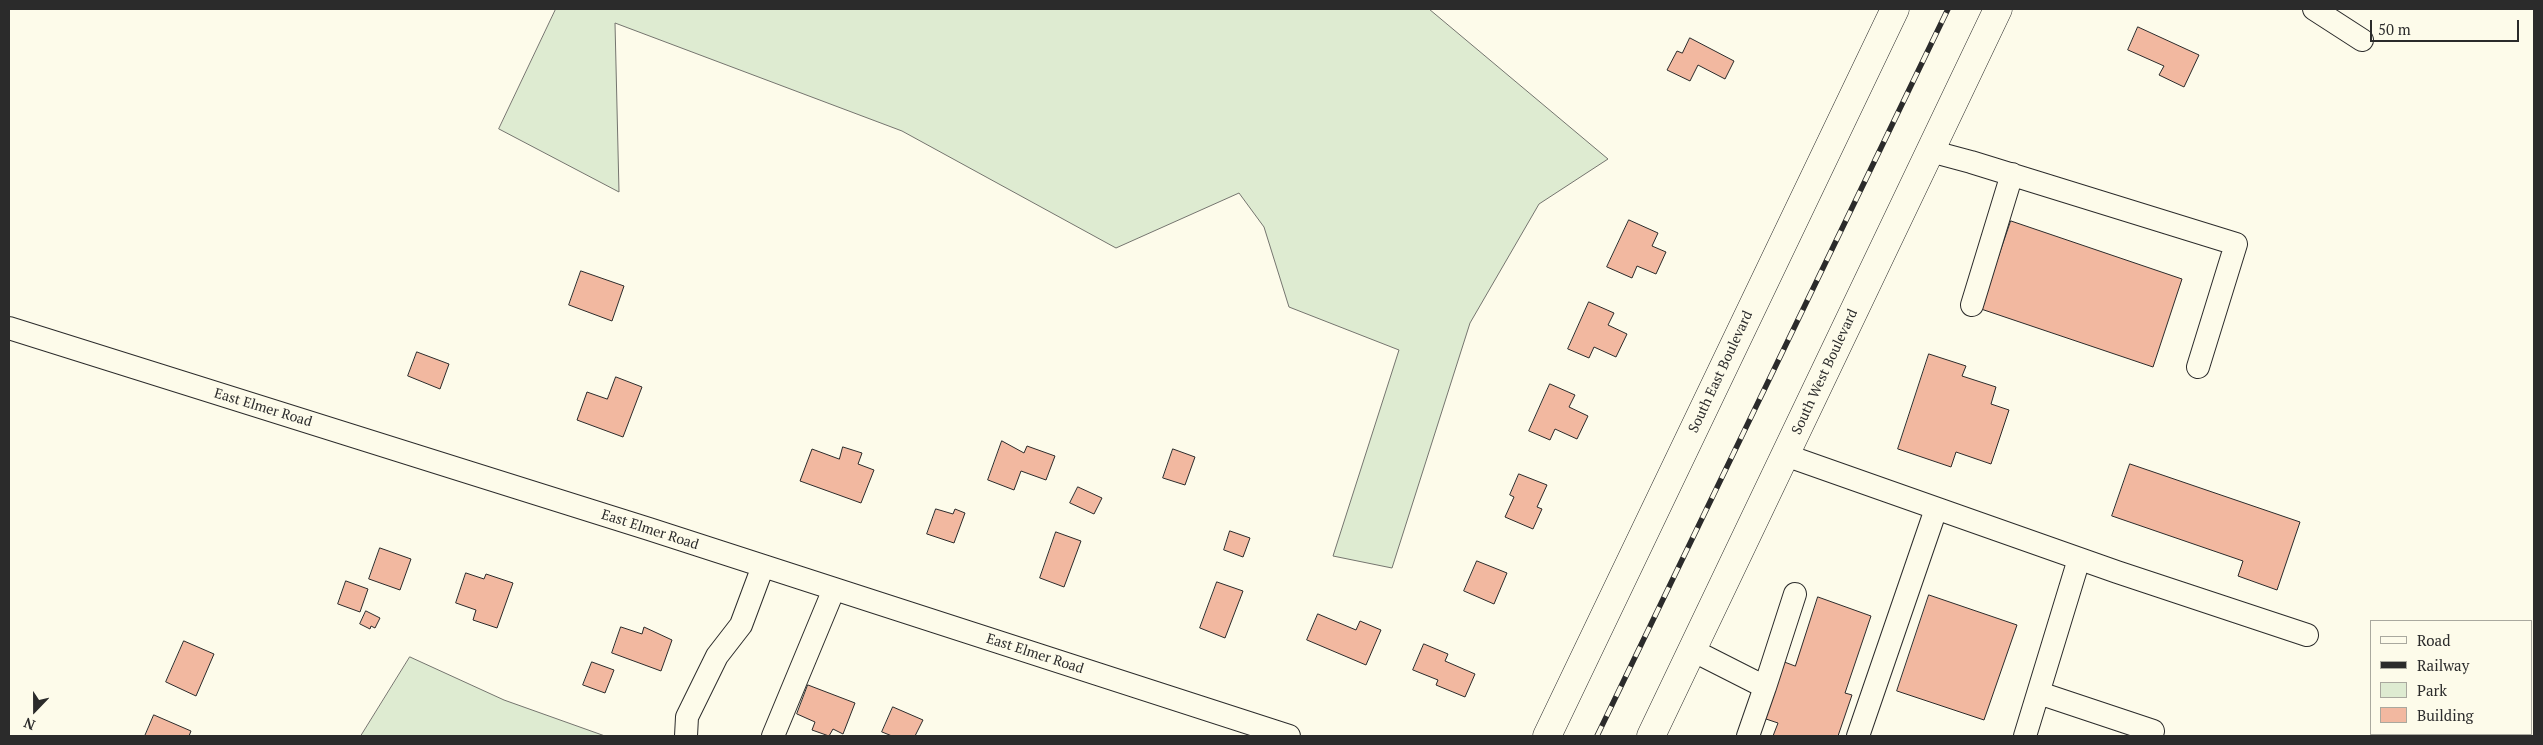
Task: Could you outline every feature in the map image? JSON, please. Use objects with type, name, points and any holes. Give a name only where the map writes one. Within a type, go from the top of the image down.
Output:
[{"type":"main road","name":"South East Boulevard","points":[[1547,736],[1895,9]]},
{"type":"main road","name":"South West Boulevard","points":[[1651,736],[1998,9]]},
{"type":"street","points":[[2314,9],[2362,40]]},
{"type":"street","points":[[1930,151],[2012,174],[2236,244],[2198,367]]},
{"type":"street","points":[[1972,304],[2012,174]]},
{"type":"street","name":"East Elmer Road","points":[[9,328],[763,566],[1289,736]]},
{"type":"street","points":[[1785,455],[1936,510],[2307,635]]},
{"type":"street","points":[[1858,736],[1936,510]]},
{"type":"street","points":[[2025,736],[2079,559]]},
{"type":"street","points":[[686,736],[687,717],[717,656],[741,625],[763,566]]},
{"type":"street","points":[[773,736],[834,589]]},
{"type":"street","points":[[1748,736],[1795,594]]},
{"type":"street","points":[[1692,650],[1765,687]]},
{"type":"street","points":[[2038,693],[2153,730]]},
{"type":"green space","points":[[556,9],[1429,9],[1608,159],[1539,204],[1470,323],[1392,568],[1333,556],[1399,350],[1289,307],[1264,227],[1239,193],[1116,248],[902,131],[615,23],[619,192],[499,129]]},
{"type":"green space","points":[[410,657],[504,700],[605,736],[361,736]]},
{"type":"building","points":[[2138,27],[2199,55],[2184,87],[2159,75],[2164,66],[2128,50]]},
{"type":"building","points":[[1690,38],[1734,61],[1725,79],[1698,65],[1690,81],[1667,70],[1677,51],[1682,53]]},
{"type":"building","points":[[1629,220],[1658,233],[1652,246],[1666,252],[1656,274],[1637,266],[1632,278],[1607,267]]},
{"type":"building","points":[[2011,221],[2182,279],[2153,367],[1981,309]]},
{"type":"building","points":[[581,271],[624,286],[612,321],[569,305]]},
{"type":"building","points":[[1589,302],[1614,313],[1608,325],[1627,334],[1616,357],[1594,347],[1589,358],[1568,349]]},
{"type":"building","points":[[417,352],[449,364],[440,389],[408,376]]},
{"type":"building","points":[[1929,354],[1966,366],[1962,376],[1996,387],[1991,404],[2009,410],[1991,464],[1956,452],[1951,467],[1898,449]]},
{"type":"building","points":[[616,377],[642,387],[623,437],[577,420],[587,392],[607,399]]},
{"type":"building","points":[[1550,384],[1575,395],[1569,407],[1588,416],[1577,439],[1555,429],[1550,440],[1529,431]]},
{"type":"building","points":[[1002,441],[1024,453],[1027,446],[1055,456],[1046,480],[1021,471],[1014,490],[988,480]]},
{"type":"building","points":[[843,447],[862,453],[858,464],[874,470],[861,503],[800,481],[812,449],[839,459]]},
{"type":"building","points":[[1173,449],[1195,457],[1185,485],[1163,478]]},
{"type":"building","points":[[2130,464],[2300,522],[2277,590],[2238,576],[2243,561],[2112,516]]},
{"type":"building","points":[[1519,474],[1547,485],[1537,507],[1542,509],[1533,529],[1505,517],[1514,497],[1510,495]]},
{"type":"building","points":[[1078,487],[1102,498],[1094,514],[1070,503]]},
{"type":"building","points":[[936,509],[953,514],[955,509],[965,513],[954,543],[927,534]]},
{"type":"building","points":[[1230,531],[1250,538],[1243,557],[1224,550]]},
{"type":"building","points":[[1056,532],[1081,541],[1064,587],[1040,578]]},
{"type":"building","points":[[380,548],[411,559],[400,590],[369,579]]},
{"type":"building","points":[[1477,561],[1507,573],[1494,604],[1464,591]]},
{"type":"building","points":[[466,573],[484,579],[486,574],[513,583],[497,628],[473,620],[476,610],[456,603]]},
{"type":"building","points":[[346,581],[368,589],[360,612],[338,604]]},
{"type":"building","points":[[1217,582],[1243,591],[1225,638],[1200,628]]},
{"type":"building","points":[[1929,595],[2017,625],[1984,720],[1897,691]]},
{"type":"building","points":[[1818,597],[1871,616],[1845,693],[1852,695],[1838,736],[1773,736],[1778,723],[1760,717],[1779,660],[1795,666]]},
{"type":"building","points":[[366,611],[380,618],[375,628],[371,626],[370,629],[360,624]]},
{"type":"building","points":[[1318,614],[1356,630],[1360,621],[1381,630],[1366,665],[1307,640]]},
{"type":"building","points":[[621,627],[642,634],[644,627],[672,640],[661,671],[612,653]]},
{"type":"building","points":[[184,641],[214,654],[196,696],[166,682]]},
{"type":"building","points":[[1424,644],[1448,654],[1445,661],[1475,674],[1465,697],[1436,685],[1438,680],[1413,670]]},
{"type":"building","points":[[592,662],[614,670],[605,693],[583,685]]},
{"type":"building","points":[[808,685],[855,703],[843,734],[833,729],[829,736],[812,730],[815,722],[797,714]]},
{"type":"building","points":[[893,707],[923,720],[915,736],[892,736],[882,732]]},
{"type":"building","points":[[154,715],[191,731],[189,736],[145,736]]},
{"type":"railway","points":[[1597,736],[1948,9]]}]
